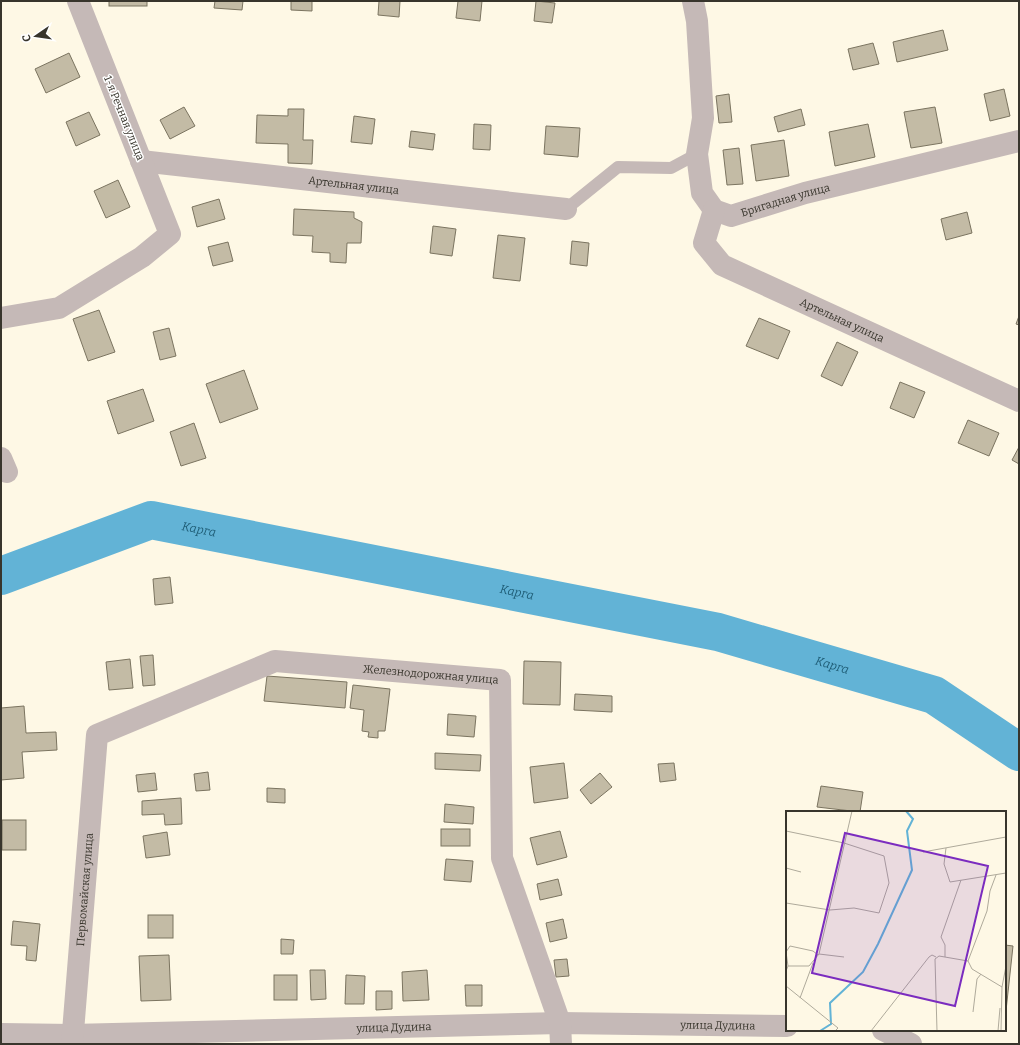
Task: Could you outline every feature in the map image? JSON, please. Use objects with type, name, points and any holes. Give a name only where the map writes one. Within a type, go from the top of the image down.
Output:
[{"type":"street","name":"1-я Речная улица","points":[[1,318],[59,308],[142,257],[170,234],[78,1]]},
{"type":"street","points":[[693,1],[697,21],[703,118],[697,154],[702,193],[714,210]]},
{"type":"street","name":"Бригадная улица","points":[[714,210],[731,216],[805,194],[1019,141]]},
{"type":"street","name":"Артельная улица","points":[[142,161],[566,209]]},
{"type":"street","name":"Артельная улица","points":[[714,210],[704,243],[722,264],[1019,401]]},
{"type":"street","name":"Железнодорожная улица","points":[[97,735],[275,661],[500,680],[502,858],[560,1022],[561,1044]]},
{"type":"street","name":"Первомайская улица","points":[[72,1039],[97,735]]},
{"type":"street","name":"улица Дудина","points":[[1,1034],[72,1039],[560,1022],[786,1026]]},
{"type":"street","points":[[886,1036],[911,1044]]},
{"type":"lane","points":[[566,209],[618,167],[671,168],[697,154]]},
{"type":"building","points":[[109,1],[147,1],[147,6],[109,6]]},
{"type":"building","points":[[215,1],[243,1],[242,10],[214,8]]},
{"type":"building","points":[[291,1],[312,1],[312,11],[291,10]]},
{"type":"building","points":[[379,1],[400,1],[399,17],[378,15]]},
{"type":"building","points":[[458,1],[482,1],[480,21],[456,18]]},
{"type":"building","points":[[536,1],[555,3],[552,23],[534,21]]},
{"type":"building","points":[[943,30],[948,50],[897,62],[893,42]]},
{"type":"building","points":[[873,43],[879,64],[853,70],[848,49]]},
{"type":"building","points":[[69,53],[80,77],[46,93],[35,69]]},
{"type":"building","points":[[1004,89],[1010,116],[990,121],[984,94]]},
{"type":"building","points":[[729,94],[732,122],[719,123],[716,96]]},
{"type":"building","points":[[184,107],[195,126],[170,139],[160,120]]},
{"type":"building","points":[[935,107],[942,143],[911,148],[904,112]]},
{"type":"building","points":[[288,109],[304,109],[303,140],[313,140],[312,164],[288,163],[288,144],[256,143],[257,115],[288,116]]},
{"type":"building","points":[[801,109],[805,125],[778,132],[774,117]]},
{"type":"building","points":[[89,112],[100,135],[76,146],[66,122]]},
{"type":"building","points":[[354,116],[375,119],[372,144],[351,142]]},
{"type":"building","points":[[474,124],[491,125],[490,150],[473,149]]},
{"type":"building","points":[[868,124],[875,157],[835,166],[829,132]]},
{"type":"building","points":[[546,126],[580,128],[578,157],[544,154]]},
{"type":"building","points":[[411,131],[435,134],[433,150],[409,147]]},
{"type":"building","points":[[784,140],[789,176],[756,181],[751,145]]},
{"type":"building","points":[[739,148],[743,184],[727,185],[723,150]]},
{"type":"building","points":[[118,180],[130,207],[106,218],[94,191]]},
{"type":"building","points":[[219,199],[225,219],[197,227],[192,207]]},
{"type":"building","points":[[294,209],[354,212],[354,218],[362,222],[361,243],[347,243],[346,263],[330,262],[330,253],[312,252],[313,236],[293,235]]},
{"type":"building","points":[[967,212],[972,233],[946,240],[941,219]]},
{"type":"building","points":[[433,226],[456,229],[452,256],[430,253]]},
{"type":"building","points":[[498,235],[525,238],[520,281],[493,278]]},
{"type":"building","points":[[572,241],[589,243],[587,266],[570,264]]},
{"type":"building","points":[[228,242],[233,261],[213,266],[208,247]]},
{"type":"building","points":[[99,310],[115,352],[88,361],[73,319]]},
{"type":"building","points":[[1019,316],[1019,325],[1016,324]]},
{"type":"building","points":[[759,318],[790,331],[778,359],[746,346]]},
{"type":"building","points":[[169,328],[176,356],[160,360],[153,332]]},
{"type":"building","points":[[837,342],[858,352],[842,386],[821,376]]},
{"type":"building","points":[[244,370],[258,409],[220,423],[206,384]]},
{"type":"building","points":[[900,382],[925,392],[914,418],[890,408]]},
{"type":"building","points":[[143,389],[154,421],[118,434],[107,401]]},
{"type":"building","points":[[968,420],[999,433],[989,456],[958,443]]},
{"type":"building","points":[[194,423],[206,458],[181,466],[170,432]]},
{"type":"building","points":[[1019,447],[1019,464],[1012,460]]},
{"type":"building","points":[[170,577],[173,603],[155,605],[153,579]]},
{"type":"building","points":[[153,655],[155,685],[143,686],[140,656]]},
{"type":"building","points":[[130,659],[133,688],[109,690],[106,662]]},
{"type":"building","points":[[524,661],[561,662],[560,705],[523,704]]},
{"type":"building","points":[[267,676],[347,682],[345,708],[264,701]]},
{"type":"building","points":[[353,685],[390,689],[385,731],[378,731],[378,738],[368,737],[369,732],[362,731],[364,710],[350,708]]},
{"type":"building","points":[[575,694],[612,696],[612,712],[574,710]]},
{"type":"building","points":[[24,706],[26,733],[56,732],[57,750],[22,752],[24,778],[1,780],[1,708]]},
{"type":"building","points":[[448,714],[476,716],[474,737],[447,735]]},
{"type":"building","points":[[435,753],[481,755],[480,771],[435,769]]},
{"type":"building","points":[[564,763],[568,798],[534,803],[530,767]]},
{"type":"building","points":[[674,763],[676,780],[660,782],[658,764]]},
{"type":"building","points":[[208,772],[210,790],[196,791],[194,774]]},
{"type":"building","points":[[155,773],[157,790],[138,792],[136,775]]},
{"type":"building","points":[[600,773],[612,787],[591,804],[580,790]]},
{"type":"building","points":[[821,786],[863,792],[860,811],[817,807]]},
{"type":"building","points":[[267,788],[285,789],[285,803],[267,802]]},
{"type":"building","points":[[181,798],[182,824],[165,825],[164,814],[142,815],[142,801]]},
{"type":"building","points":[[445,804],[474,807],[473,824],[444,822]]},
{"type":"building","points":[[2,820],[26,820],[26,850],[2,850]]},
{"type":"building","points":[[441,829],[470,829],[470,846],[441,846]]},
{"type":"building","points":[[560,831],[567,857],[537,865],[530,838]]},
{"type":"building","points":[[167,832],[170,855],[146,858],[143,836]]},
{"type":"building","points":[[446,859],[473,861],[471,882],[444,880]]},
{"type":"building","points":[[558,879],[562,895],[540,900],[537,884]]},
{"type":"building","points":[[148,915],[173,915],[173,938],[148,938]]},
{"type":"building","points":[[563,919],[567,938],[550,942],[546,923]]},
{"type":"building","points":[[13,921],[40,924],[36,961],[26,960],[27,946],[11,945]]},
{"type":"building","points":[[281,939],[294,940],[293,954],[281,954]]},
{"type":"building","points":[[1006,945],[1013,946],[1006,1011]]},
{"type":"building","points":[[169,955],[171,1000],[141,1001],[139,956]]},
{"type":"building","points":[[567,959],[569,976],[556,977],[554,960]]},
{"type":"building","points":[[310,970],[325,970],[326,999],[311,1000]]},
{"type":"building","points":[[427,970],[429,1000],[403,1001],[402,972]]},
{"type":"building","points":[[274,975],[297,975],[297,1000],[274,1000]]},
{"type":"building","points":[[346,975],[365,976],[364,1004],[345,1004]]},
{"type":"building","points":[[465,985],[482,985],[482,1006],[466,1006]]},
{"type":"building","points":[[376,991],[392,991],[392,1009],[376,1010]]},
{"type":"waterway","name":"Карга","points":[[1,576],[151,520],[718,632],[934,695],[1019,752]]}]
